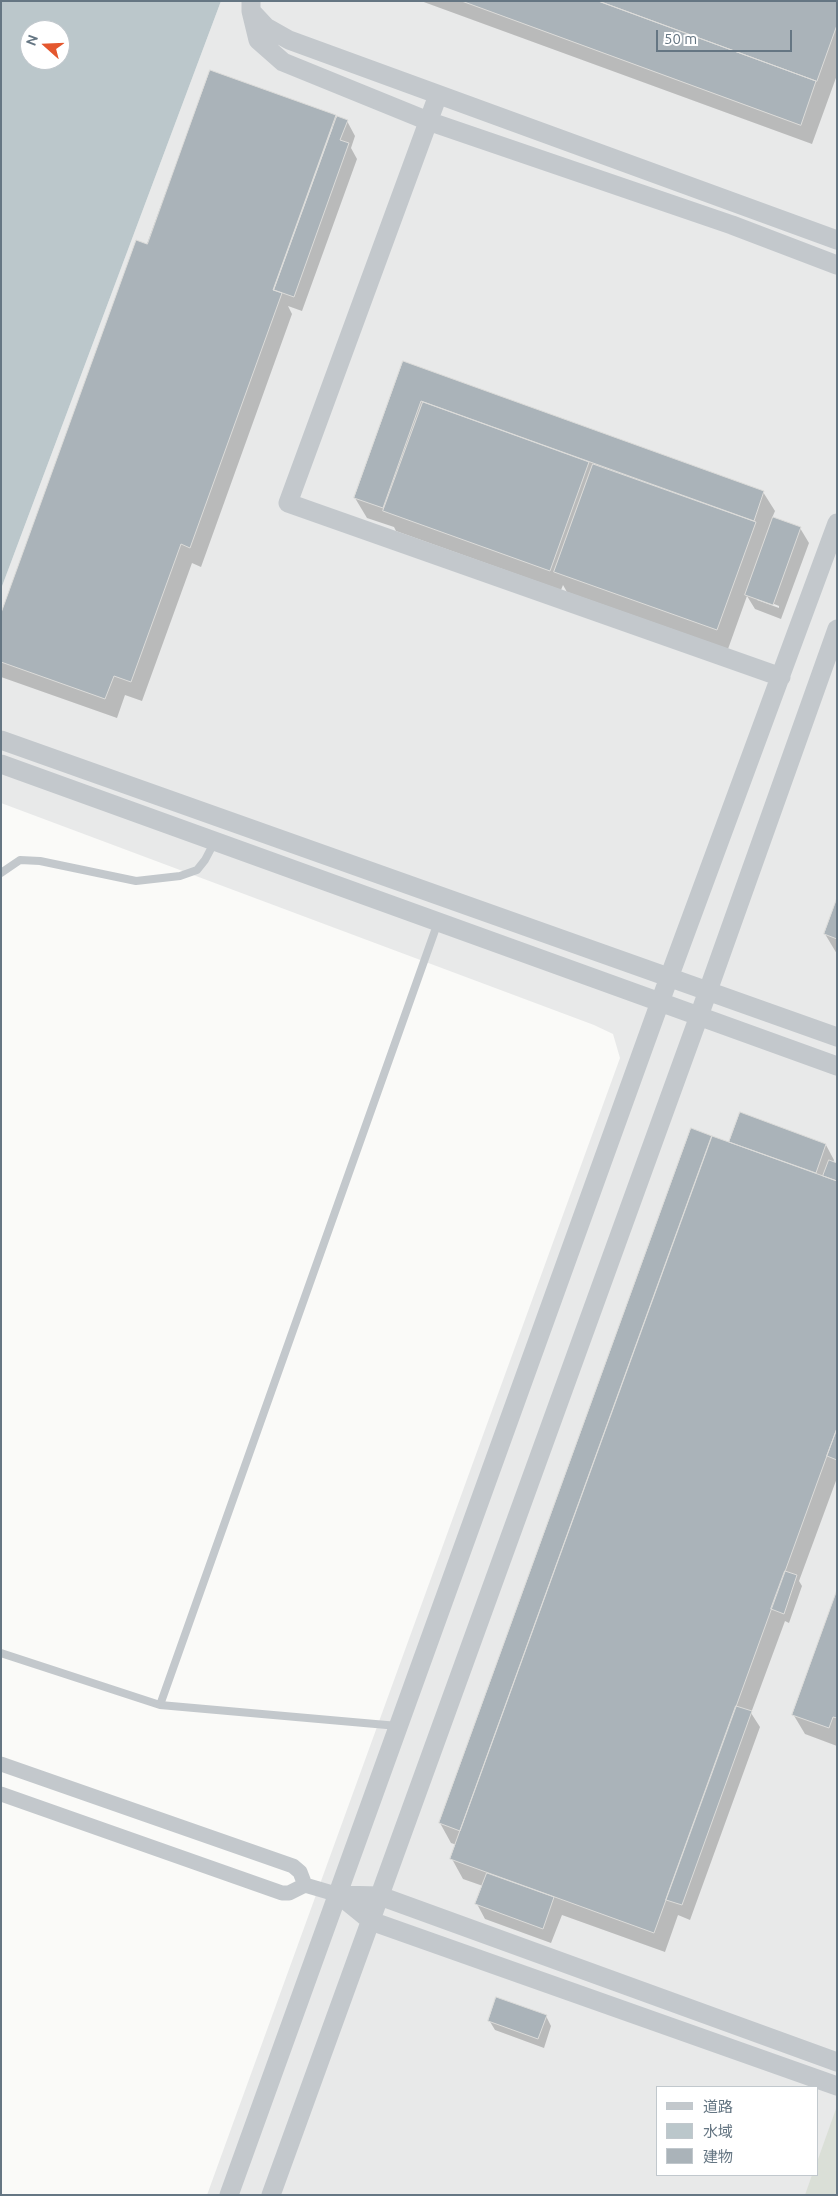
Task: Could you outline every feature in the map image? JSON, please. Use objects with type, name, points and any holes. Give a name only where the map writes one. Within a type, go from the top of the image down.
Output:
[{"type":"street","points":[[251,6],[266,27],[289,40],[837,240]]},
{"type":"street","points":[[251,6],[258,40],[283,62],[428,121],[732,225],[837,265]]},
{"type":"street","points":[[438,95],[288,503],[781,677]]},
{"type":"street","points":[[229,2195],[339,1895],[669,976],[837,523]]},
{"type":"street","points":[[271,2195],[699,1016],[837,629]]},
{"type":"street","points":[[1,740],[837,1037]]},
{"type":"street","points":[[1,764],[837,1066]]},
{"type":"street","points":[[1,1764],[293,1866],[300,1872],[305,1884]]},
{"type":"street","points":[[1,1794],[282,1893],[289,1893],[305,1884],[339,1895],[380,1896],[837,2062]]},
{"type":"street","points":[[339,1895],[371,1921],[837,2086]]},
{"type":"lane","points":[[1,873],[20,860],[40,861],[136,881],[180,876],[197,870],[205,860],[215,841]]},
{"type":"lane","points":[[160,1705],[438,922]]},
{"type":"lane","points":[[1,1653],[160,1705],[399,1726]]},
{"type":"shaded area","points":[[221,1],[837,1],[837,2195],[207,2195],[620,1058],[613,1034],[594,1025],[1,803],[1,589]]},
{"type":"shaded area","points":[[837,2106],[837,2195],[805,2195],[812,2176],[818,2176],[818,2159]]},
{"type":"water","points":[[1,1],[221,1],[1,589]]},
{"type":"building","points":[[462,1],[598,1],[816,81],[801,125]]},
{"type":"building","points":[[599,1],[837,1],[837,25],[817,81]]},
{"type":"building","points":[[210,70],[336,115],[273,290],[282,293],[190,548],[181,544],[131,682],[114,676],[105,699],[1,662],[1,613],[136,240],[147,244]]},
{"type":"building","points":[[337,116],[348,120],[340,140],[349,143],[294,297],[274,290]]},
{"type":"building","points":[[403,361],[764,491],[754,521],[421,401],[383,508],[354,498]]},
{"type":"building","points":[[423,402],[589,462],[550,571],[383,511]]},
{"type":"building","points":[[593,464],[756,522],[717,630],[554,572]]},
{"type":"building","points":[[773,517],[801,527],[773,605],[745,595]]},
{"type":"building","points":[[837,898],[837,939],[824,934]]},
{"type":"building","points":[[740,1112],[826,1144],[816,1173],[729,1142]]},
{"type":"building","points":[[691,1128],[712,1136],[460,1831],[439,1823]]},
{"type":"building","points":[[712,1136],[837,1181],[837,1428],[654,1933],[450,1859]]},
{"type":"building","points":[[829,1160],[837,1163],[837,1181],[823,1176]]},
{"type":"building","points":[[837,1429],[837,1460],[827,1456]]},
{"type":"building","points":[[785,1571],[797,1575],[784,1614],[771,1609]]},
{"type":"building","points":[[837,1590],[837,1718],[833,1717],[829,1728],[792,1715]]},
{"type":"building","points":[[736,1706],[752,1711],[682,1905],[666,1900]]},
{"type":"building","points":[[487,1873],[554,1897],[543,1929],[475,1904]]},
{"type":"building","points":[[496,1997],[547,2015],[538,2039],[488,2021]]}]
